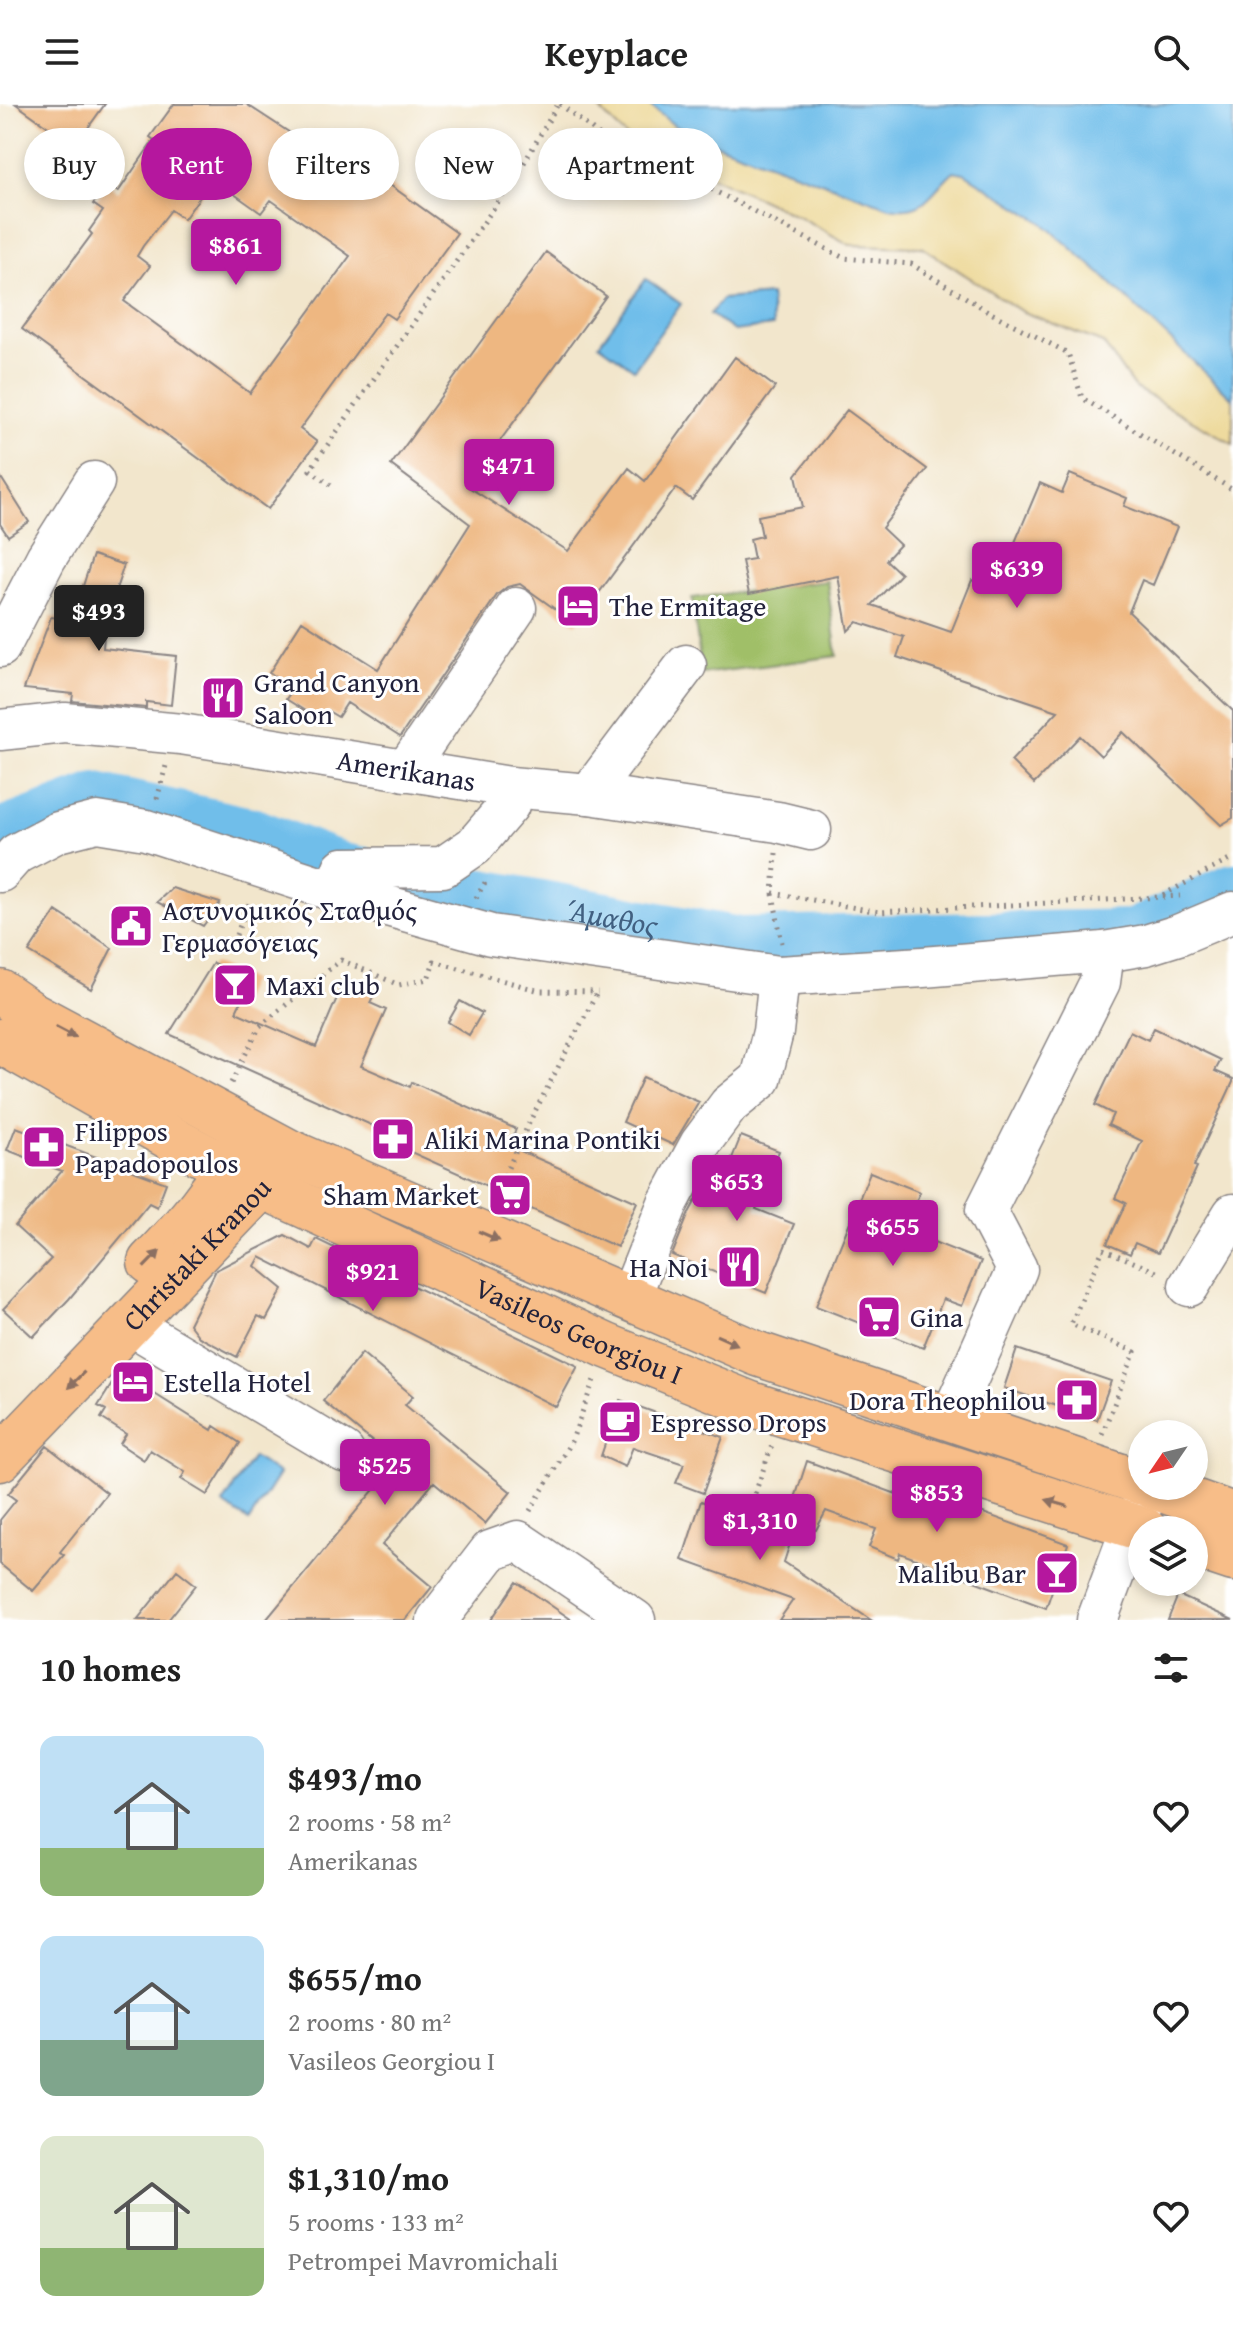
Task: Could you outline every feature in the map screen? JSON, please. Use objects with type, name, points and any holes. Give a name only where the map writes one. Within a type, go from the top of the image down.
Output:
[{"type":"main road","name":"Vasileos Georgiou I","points":[[0,992],[32,1014],[236,1112],[288,1151],[758,1354],[1128,1478]]},
{"type":"main road","name":"Vasileos Georgiou I","points":[[0,1041],[245,1178],[607,1346],[751,1404],[1128,1525]]},
{"type":"main road","name":"Christaki Kranou","points":[[0,1459],[131,1325],[245,1178],[236,1112]]},
{"type":"main road","name":"Christaki Kranou","points":[[0,1415],[175,1236],[245,1178],[288,1151]]},
{"type":"main road","points":[[1191,1500],[1233,1515]]},
{"type":"main road","points":[[1208,1551],[1233,1559]]},
{"type":"street","points":[[0,647],[46,558],[94,482]]},
{"type":"street","points":[[405,771],[516,608]]},
{"type":"street","points":[[589,794],[686,665]]},
{"type":"street","name":"Amerikanas","points":[[0,730],[65,723],[181,734],[510,787],[589,794],[794,826]]},
{"type":"street","points":[[334,891],[343,868],[443,867],[474,846],[509,805],[510,787]]},
{"type":"street","points":[[0,872],[16,854],[58,832],[97,822],[146,830],[334,891],[491,935],[779,976],[1104,952],[1157,942],[1233,912]]},
{"type":"street","points":[[950,1419],[1017,1269],[986,1210],[1100,982],[1104,952]]},
{"type":"street","points":[[630,1298],[668,1203],[700,1144],[729,1105],[761,1079],[773,1032],[779,976]]},
{"type":"street","points":[[1189,1286],[1233,1214]]},
{"type":"street","points":[[131,1325],[344,1452]]},
{"type":"street","points":[[437,1620],[490,1551],[518,1541],[635,1620]]},
{"type":"street","points":[[1097,1620],[1128,1550]]},
{"type":"path","points":[[331,485],[310,470],[517,175],[559,104],[628,158],[707,187],[844,258],[911,264],[991,313],[1068,353],[1082,398],[1233,490]]},
{"type":"path","points":[[158,795],[160,787]]},
{"type":"path","points":[[778,928],[773,893],[794,826]]},
{"type":"path","points":[[1158,898],[1233,858]]},
{"type":"path","points":[[460,927],[494,867]]},
{"type":"path","points":[[773,893],[879,912],[1190,896]]},
{"type":"path","points":[[236,935],[249,905]]},
{"type":"path","points":[[236,1112],[260,1026],[341,960],[399,985],[428,979],[434,961],[478,976],[540,991],[598,992],[487,1210]]},
{"type":"path","points":[[1101,1435],[1135,1352],[1071,1324],[1103,1249],[1189,1286]]},
{"type":"path","points":[[518,1541],[526,1517],[572,1440],[607,1346]]},
{"type":"path","points":[[747,1516],[772,1445]]},
{"type":"green space","points":[[827,581],[837,656],[702,674],[692,598]]},
{"type":"sand","points":[[594,104],[648,104],[680,128],[618,128]]},
{"type":"sand","points":[[723,146],[890,207],[920,204],[954,171],[964,173],[1042,222],[1233,399],[1233,444],[1134,387],[1103,343],[1021,311],[922,247],[850,245],[798,216],[723,182]]},
{"type":"water","points":[[648,104],[1233,104],[1233,399],[1042,222],[964,173],[954,171],[920,204],[890,207],[723,146],[723,128],[675,126]]},
{"type":"water","points":[[646,279],[681,304],[634,369],[599,344]]},
{"type":"water","points":[[770,295],[773,326],[734,331],[710,314],[722,299]]},
{"type":"water","points":[[253,1457],[279,1474],[249,1521],[223,1504]]},
{"type":"building","points":[[16,104],[105,104],[88,128],[50,128]]},
{"type":"building","points":[[174,104],[246,104],[283,128],[268,128],[268,200],[271,200],[261,213],[243,200],[252,200],[252,128],[157,128]]},
{"type":"building","points":[[141,159],[141,200],[198,200],[184,219],[171,210],[143,246],[137,256],[150,266],[124,301],[250,393],[350,256],[271,200],[399,200],[399,192],[457,233],[394,319],[385,313],[300,429],[317,442],[268,509],[22,329],[92,234],[89,231],[103,211],[93,204],[96,200],[125,200],[125,182]]},
{"type":"building","points":[[546,252],[606,296],[467,486],[568,551],[629,468],[645,481],[735,357],[775,387],[692,500],[676,488],[576,624],[520,584],[507,587],[497,595],[400,737],[347,703],[338,717],[328,711],[321,721],[286,699],[293,689],[269,673],[302,621],[378,669],[470,524],[391,465]]},
{"type":"building","points":[[847,410],[927,469],[882,528],[900,545],[886,560],[901,574],[872,605],[951,632],[972,580],[984,585],[992,566],[1003,571],[1040,483],[1062,493],[1070,474],[1127,498],[1124,506],[1177,527],[1153,585],[1142,580],[1129,612],[1233,711],[1233,818],[1221,825],[1123,732],[1101,756],[1080,736],[1034,784],[1011,761],[1058,711],[897,657],[904,637],[857,622],[848,631],[838,576],[749,594],[742,561],[754,559],[750,539],[762,536],[758,516],[803,507],[796,475]]},
{"type":"building","points":[[0,476],[29,522],[8,536],[0,524]]},
{"type":"building","points":[[93,555],[124,565],[105,623],[103,648],[176,656],[171,705],[146,702],[146,708],[72,701],[73,694],[24,689],[51,617],[72,620]]},
{"type":"building","points":[[172,888],[220,903],[203,926],[157,902]]},
{"type":"building","points":[[56,911],[112,948],[91,989],[29,952]]},
{"type":"building","points":[[213,963],[251,980],[236,1012],[316,1047],[345,979],[375,992],[370,1003],[386,1010],[361,1066],[410,1087],[412,1082],[516,1129],[509,1146],[637,1202],[617,1247],[386,1141],[389,1133],[169,1034]]},
{"type":"building","points":[[460,1001],[482,1013],[469,1035],[448,1022]]},
{"type":"building","points":[[1154,1028],[1221,1060],[1215,1071],[1233,1079],[1233,1082],[1158,1253],[1135,1243],[1130,1254],[1107,1244],[1126,1203],[1115,1198],[1142,1141],[1108,1125],[1113,1114],[1095,1105],[1130,1031],[1148,1040]]},
{"type":"building","points":[[643,1077],[699,1102],[673,1145],[623,1122]]},
{"type":"building","points":[[16,1127],[166,1183],[157,1207],[149,1203],[33,1337],[3,1309],[51,1259],[15,1226],[62,1171],[7,1150]]},
{"type":"building","points":[[741,1136],[779,1151],[756,1209],[794,1224],[766,1293],[672,1255],[703,1187],[718,1193]]},
{"type":"building","points":[[870,1172],[920,1192],[904,1230],[981,1261],[962,1306],[943,1299],[923,1348],[816,1306]]},
{"type":"building","points":[[285,1235],[311,1249],[316,1239],[578,1366],[556,1407],[260,1257],[255,1266],[283,1289],[266,1320],[258,1316],[237,1357],[199,1337],[189,1324],[216,1270]]},
{"type":"building","points":[[1017,1349],[1111,1381],[1097,1420],[1004,1388]]},
{"type":"building","points":[[362,1353],[413,1396],[405,1405],[511,1492],[485,1524],[434,1482],[382,1545],[432,1587],[405,1620],[266,1620],[397,1462],[323,1401]]},
{"type":"building","points":[[117,1376],[131,1385],[134,1381],[212,1430],[214,1426],[240,1443],[207,1495],[181,1479],[185,1472],[150,1450],[144,1460],[120,1444],[126,1434],[101,1418],[106,1410],[98,1406]]},
{"type":"building","points":[[620,1400],[723,1437],[703,1493],[676,1483],[684,1464],[633,1447],[625,1467],[601,1456]]},
{"type":"building","points":[[47,1446],[107,1493],[60,1552],[64,1555],[33,1591],[0,1564],[0,1520],[16,1500],[8,1494]]},
{"type":"building","points":[[807,1461],[926,1505],[929,1493],[1068,1544],[1046,1608],[900,1553],[898,1559],[869,1547],[876,1529],[826,1511],[816,1530],[788,1520]]},
{"type":"building","points":[[701,1501],[794,1531],[784,1562],[871,1620],[779,1620],[793,1600],[682,1560]]},
{"type":"building","points":[[177,1570],[196,1585],[168,1620],[137,1620]]},
{"type":"building","points":[[517,1582],[572,1620],[491,1620]]},
{"type":"building","points":[[1180,1596],[1233,1620],[1168,1620]]},
{"type":"waterway","name":"Άμαθος","points":[[0,834],[96,798],[254,833],[343,868],[740,942],[1133,934],[1233,888]]},
{"type":"place","name":"The Ermitage","points":[[578,606]]},
{"type":"place","name":"Grand Canyon Saloon","points":[[223,698]]},
{"type":"place","name":"Αστυνομικός Σταθμός Γερμασόγειας","points":[[131,926]]},
{"type":"place","name":"Maxi club","points":[[235,985]]},
{"type":"place","name":"Aliki Marina Pontiki","points":[[393,1139]]},
{"type":"place","name":"Filippos Papadopoulos","points":[[44,1147]]},
{"type":"place","name":"Sham Market","points":[[510,1195]]},
{"type":"place","name":"Ha Noi","points":[[739,1267]]},
{"type":"place","name":"Gina","points":[[879,1317]]},
{"type":"place","name":"Estella Hotel","points":[[133,1382]]},
{"type":"place","name":"Dora Theophilou","points":[[1077,1400]]},
{"type":"place","name":"Espresso Drops","points":[[620,1422]]},
{"type":"place","name":"Malibu Bar","points":[[1057,1573]]}]
